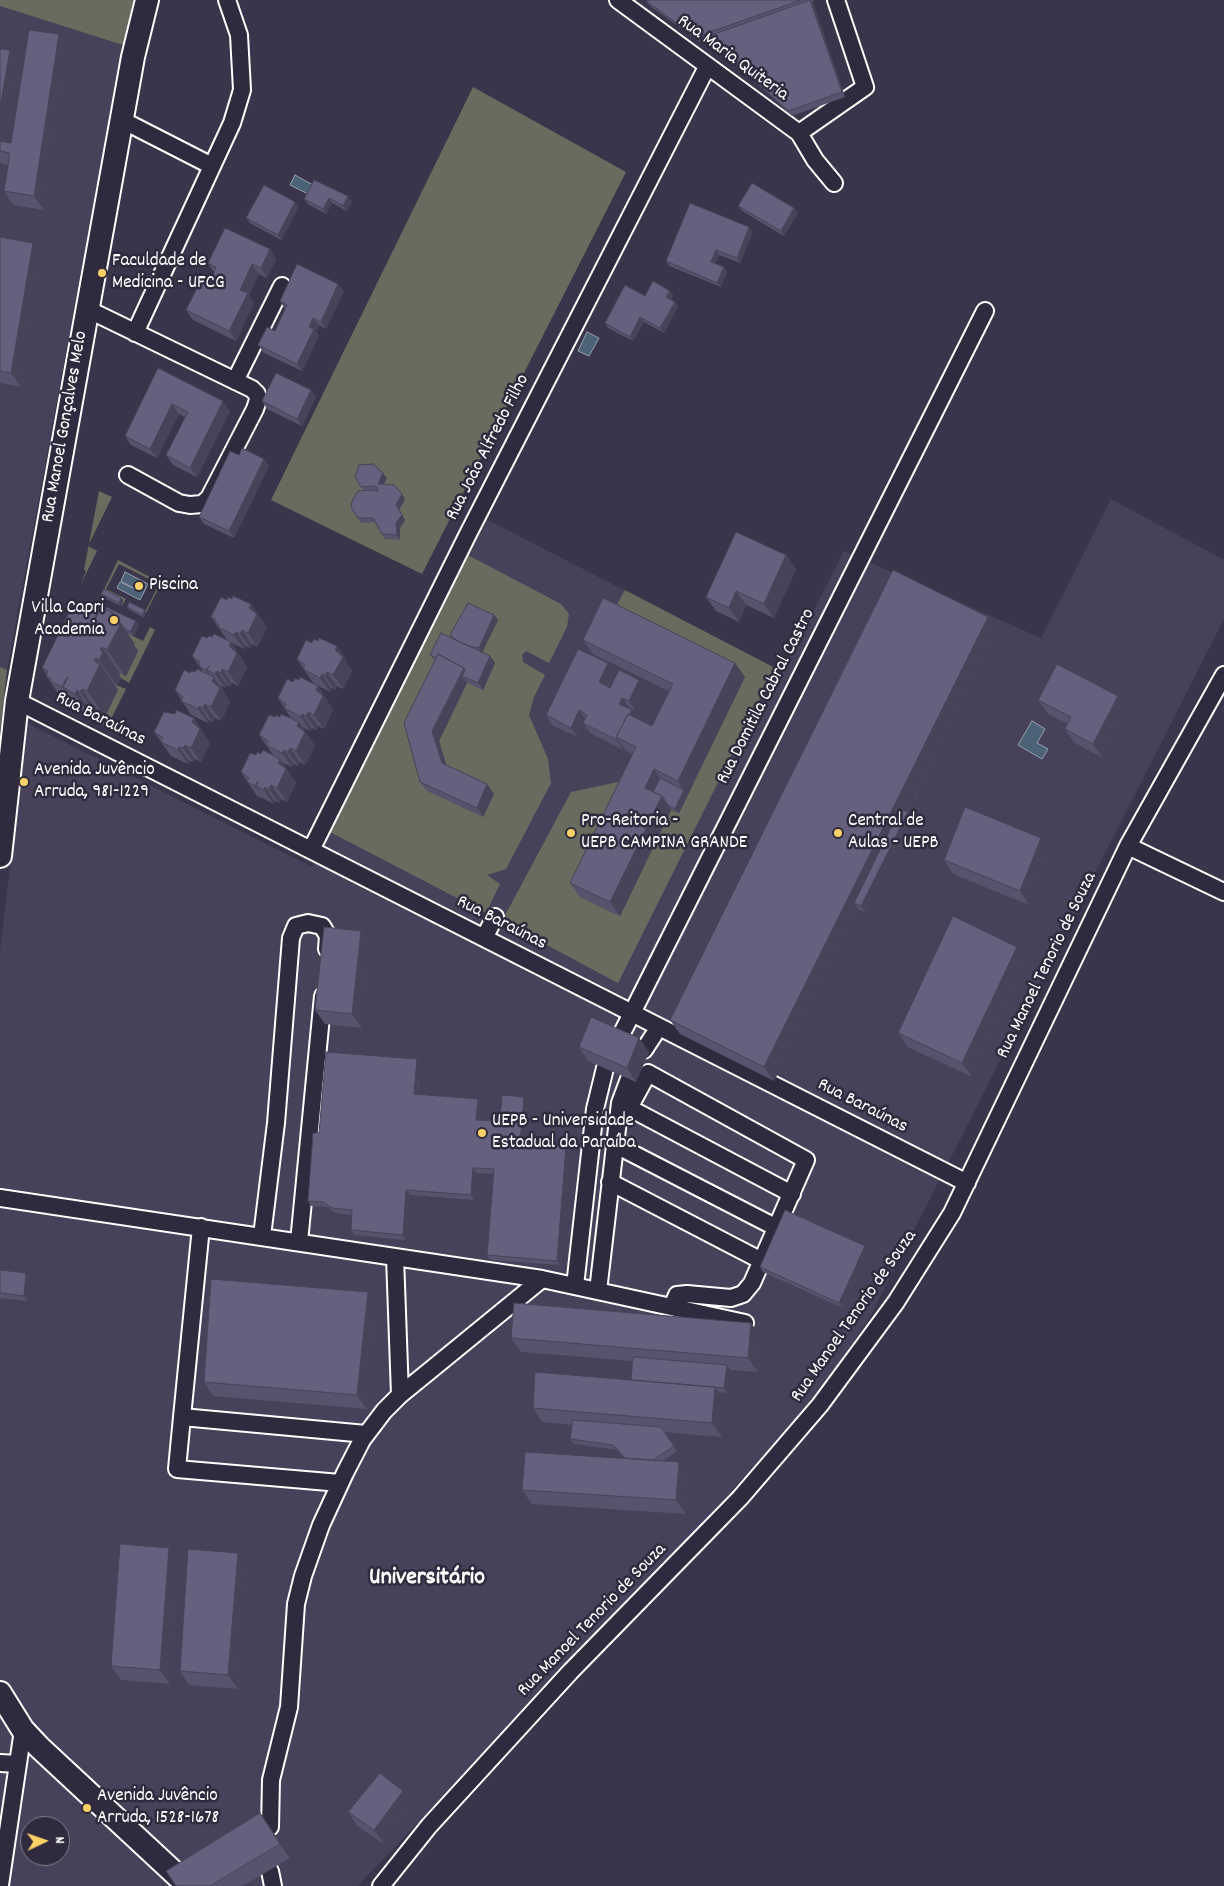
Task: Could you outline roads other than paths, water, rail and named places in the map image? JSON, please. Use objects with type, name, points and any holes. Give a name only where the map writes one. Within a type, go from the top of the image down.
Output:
[{"type":"street","name":"Rua Manoel Gonçalves Melo","points":[[0,856],[17,701],[133,57],[147,0]]},
{"type":"street","points":[[135,333],[232,123],[242,90],[240,36],[228,0]]},
{"type":"street","name":"Rua Maria Quiteria","points":[[620,0],[707,67],[799,133]]},
{"type":"street","points":[[834,183],[815,160],[799,133],[865,87],[836,0]]},
{"type":"street","name":"Rua João Alfredo Filho","points":[[312,850],[707,67]]},
{"type":"street","points":[[122,120],[212,166]]},
{"type":"street","points":[[235,381],[282,286]]},
{"type":"street","points":[[88,309],[252,389],[257,394],[256,409],[209,498],[202,504],[190,505],[179,503],[128,475]]},
{"type":"street","name":"Rua Domitila Cabral Castro","points":[[619,1039],[630,1012],[985,311]]},
{"type":"street","name":"Rua Manoel Tenorio de Souza","points":[[380,1885],[429,1826],[571,1671],[740,1498],[820,1405],[896,1302],[952,1213],[1128,846],[1224,675]]},
{"type":"street","name":"Rua Baraúnas","points":[[17,701],[967,1183]]},
{"type":"street","points":[[1128,846],[1224,892]]},
{"type":"street","points":[[484,938],[495,918]]},
{"type":"street","points":[[262,1236],[276,1123],[291,938],[296,926],[308,923],[318,924],[326,930],[326,964]]},
{"type":"street","points":[[299,1242],[311,1134],[324,980]]},
{"type":"street","points":[[644,1050],[659,1027]]},
{"type":"street","points":[[575,1286],[595,1109],[604,1071],[628,1081],[624,1106],[614,1144],[598,1291]]},
{"type":"street","points":[[624,1106],[648,1073],[805,1158],[807,1162],[752,1283],[743,1294],[731,1298],[677,1295],[672,1307]]},
{"type":"street","points":[[624,1106],[792,1194]]},
{"type":"street","points":[[614,1144],[777,1228]]},
{"type":"street","points":[[610,1182],[762,1262]]},
{"type":"street","points":[[0,1198],[542,1279],[745,1323]]},
{"type":"street","points":[[201,1227],[177,1469],[340,1483]]},
{"type":"street","points":[[395,1257],[400,1395]]},
{"type":"street","points":[[270,1827],[271,1780],[289,1707],[296,1604],[313,1546],[340,1483],[366,1434],[384,1411],[400,1395],[542,1279]]},
{"type":"street","points":[[182,1417],[366,1434]]},
{"type":"street","points":[[0,1693],[23,1730],[182,1880]]},
{"type":"street","points":[[0,1885],[23,1730]]},
{"type":"street","points":[[0,1763],[18,1764]]},
{"type":"water","points":[[295,175],[313,185],[308,194],[290,185]]},
{"type":"water","points":[[587,332],[599,338],[589,356],[578,351]]},
{"type":"water","name":"Piscina","points":[[125,572],[148,584],[140,600],[117,588],[120,582],[139,591],[121,581]]},
{"type":"water","points":[[1032,721],[1045,729],[1037,743],[1048,749],[1042,759],[1018,745]]},
{"type":"place","name":"Faculdade de Medicina - UFCG","points":[[102,273]]},
{"type":"place","name":"Piscina","points":[[139,586]]},
{"type":"place","name":"Villa Capri Academia","points":[[114,620]]},
{"type":"place","name":"Avenida Juvêncio Arruda, 981-1229","points":[[24,782]]},
{"type":"place","name":"Pro-Reitoria - UEPB CAMPINA GRANDE","points":[[571,833]]},
{"type":"place","name":"Central de Aulas - UEPB","points":[[838,833]]},
{"type":"place","name":"UEPB - Universidade Estadual da Paraíba","points":[[482,1133]]},
{"type":"place","name":"Avenida Juvêncio Arruda, 1528-1678","points":[[87,1808]]},
{"type":"district","name":"Universitário","points":[[427,1580]]}]
